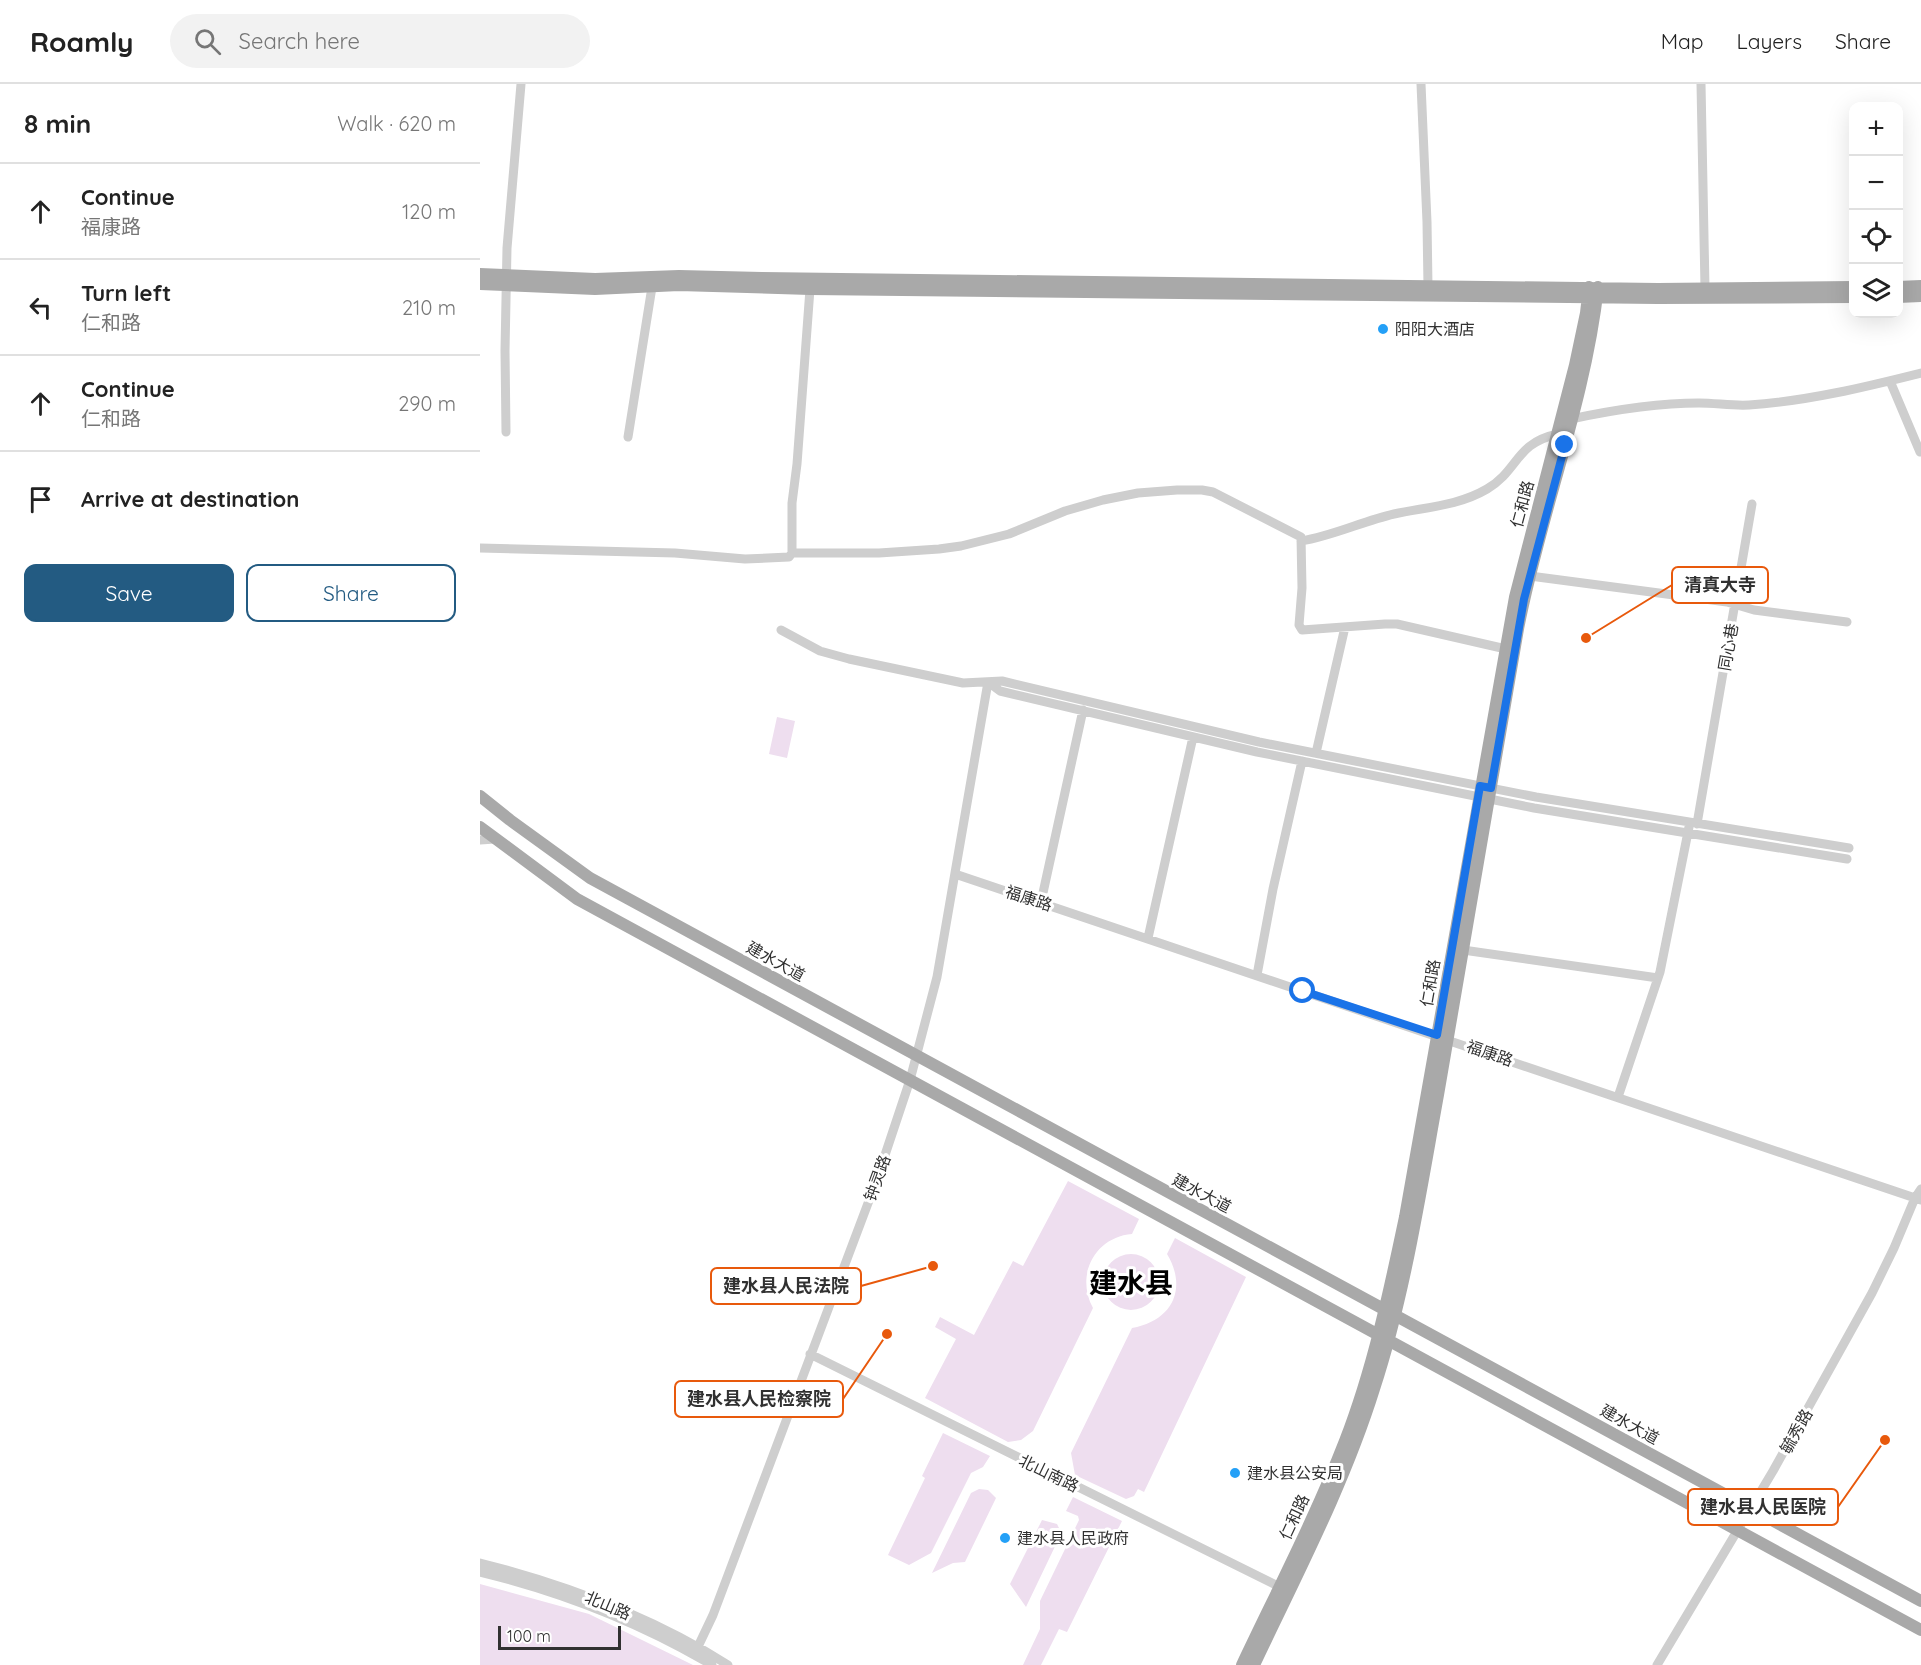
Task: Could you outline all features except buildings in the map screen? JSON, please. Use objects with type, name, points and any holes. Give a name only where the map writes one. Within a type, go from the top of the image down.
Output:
[{"type":"main road","points":[[480,274],[506,280],[595,289],[679,285],[810,289],[951,285],[1428,286],[1593,292]]},
{"type":"main road","points":[[480,284],[506,280],[679,276],[951,285],[1705,293],[1849,297]]},
{"type":"main road","points":[[1903,287],[1921,286]]},
{"type":"main road","points":[[1705,293],[1849,287]]},
{"type":"main road","name":"仁和路","points":[[1242,1665],[1326,1514],[1355,1445],[1416,1219],[1443,1037],[1485,792],[1530,576],[1584,367],[1593,292]]},
{"type":"main road","name":"仁和路","points":[[1443,1037],[1464,950],[1506,649],[1522,568],[1593,292]]},
{"type":"main road","points":[[1903,297],[1921,296]]},
{"type":"main road","name":"建水大道","points":[[480,796],[590,878],[1921,1601]]},
{"type":"main road","points":[[480,827],[577,898],[1921,1630]]},
{"type":"main road","name":"仁和路","points":[[1254,1665],[1284,1589]]},
{"type":"street","points":[[506,432],[506,280],[521,84]]},
{"type":"street","points":[[1420,84],[1428,286]]},
{"type":"street","points":[[1701,84],[1705,293]]},
{"type":"street","points":[[628,436],[652,287]]},
{"type":"street","points":[[480,548],[675,553],[746,559],[789,557],[792,553],[792,503],[810,289]]},
{"type":"street","points":[[1571,419],[1668,404],[1699,403],[1733,406],[1841,393],[1921,372]]},
{"type":"street","points":[[1890,381],[1920,452]]},
{"type":"street","points":[[1301,541],[1322,538],[1394,514],[1438,507],[1472,496],[1497,482],[1532,444],[1543,437],[1558,434]]},
{"type":"street","points":[[792,553],[879,553],[961,546],[1009,534],[1065,511],[1103,500],[1138,493],[1202,489],[1214,492],[1301,537],[1300,627],[1302,630],[1397,624],[1506,649]]},
{"type":"street","points":[[1752,504],[1735,605],[1755,610],[1847,622]]},
{"type":"street","name":"同心巷","points":[[1530,576],[1735,605],[1693,823],[1688,833],[1666,948],[1618,1097]]},
{"type":"street","points":[[1316,753],[1345,627]]},
{"type":"street","points":[[781,630],[820,651],[963,683],[1002,681],[1259,742],[1485,792],[1688,833],[1848,854],[1693,823],[1485,792],[1302,761],[1000,691],[988,682]]},
{"type":"street","name":"钟灵路","points":[[696,1651],[713,1615],[876,1182],[910,1080],[937,977],[988,682]]},
{"type":"street","points":[[1041,902],[1083,710]]},
{"type":"street","points":[[1148,938],[1193,737]]},
{"type":"street","points":[[1257,975],[1273,890],[1302,761]]},
{"type":"street","points":[[480,840],[495,839]]},
{"type":"street","name":"福康路","points":[[955,874],[1918,1199]]},
{"type":"street","points":[[1464,950],[1658,978]]},
{"type":"street","name":"毓秀路","points":[[1657,1665],[1751,1508],[1872,1293],[1921,1189]]},
{"type":"street","name":"北山南路","points":[[810,1354],[1284,1589]]},
{"type":"street","name":"北山路","points":[[480,1563],[585,1595],[651,1623],[696,1651],[712,1665]]},
{"type":"street","name":"北山路","points":[[480,1572],[582,1602],[728,1665]]},
{"type":"shaded area","points":[[777,717],[795,721],[787,758],[769,754]]},
{"type":"shaded area","points":[[1068,1181],[1139,1219],[1132,1234],[1108,1242],[1092,1260],[1086,1283],[1093,1308],[1033,1431],[1021,1440],[1008,1442],[925,1398],[956,1339],[935,1327],[940,1317],[974,1335],[1013,1261],[1023,1266]]},
{"type":"shaded area","points":[[1175,1238],[1246,1277],[1144,1492],[1138,1489],[1134,1496],[1126,1499],[1075,1475],[1071,1453],[1132,1328],[1157,1318],[1172,1302],[1176,1291],[1176,1279],[1167,1254]]},
{"type":"shaded area","points":[[1131,1254],[1142,1256],[1151,1262],[1157,1271],[1159,1282],[1157,1293],[1151,1302],[1142,1308],[1131,1310],[1120,1308],[1111,1302],[1105,1293],[1103,1282],[1105,1271],[1111,1262],[1120,1256]]},
{"type":"shaded area","points":[[943,1433],[990,1456],[983,1467],[971,1473],[931,1553],[909,1565],[888,1555],[925,1478],[922,1476]]},
{"type":"shaded area","points":[[979,1489],[988,1490],[996,1498],[965,1562],[953,1563],[932,1573],[971,1493]]},
{"type":"shaded area","points":[[1073,1497],[1122,1521],[1067,1632],[1059,1629],[1041,1665],[1023,1665],[1040,1629],[1040,1601],[1079,1520],[1078,1516],[1066,1511]]},
{"type":"shaded area","points":[[1042,1520],[1057,1524],[1060,1536],[1026,1607],[1010,1584]]},
{"type":"shaded area","points":[[480,1584],[589,1614],[693,1665],[480,1665]]},
{"type":"place","name":"阳阳大酒店","points":[[1383,329]]},
{"type":"place","name":"清真大寺","points":[[1586,638]]},
{"type":"place","name":"建水县人民法院","points":[[933,1266]]},
{"type":"place","name":"建水县人民检察院","points":[[887,1334]]},
{"type":"place","name":"建水县人民医院","points":[[1885,1440]]},
{"type":"place","name":"建水县公安局","points":[[1235,1473]]},
{"type":"place","name":"建水县人民政府","points":[[1005,1538]]},
{"type":"district","name":"建水县","points":[[1131,1282]]},
{"type":"route","points":[[1303,991],[1437,1035],[1480,786],[1491,788],[1524,599],[1565,445]]}]
